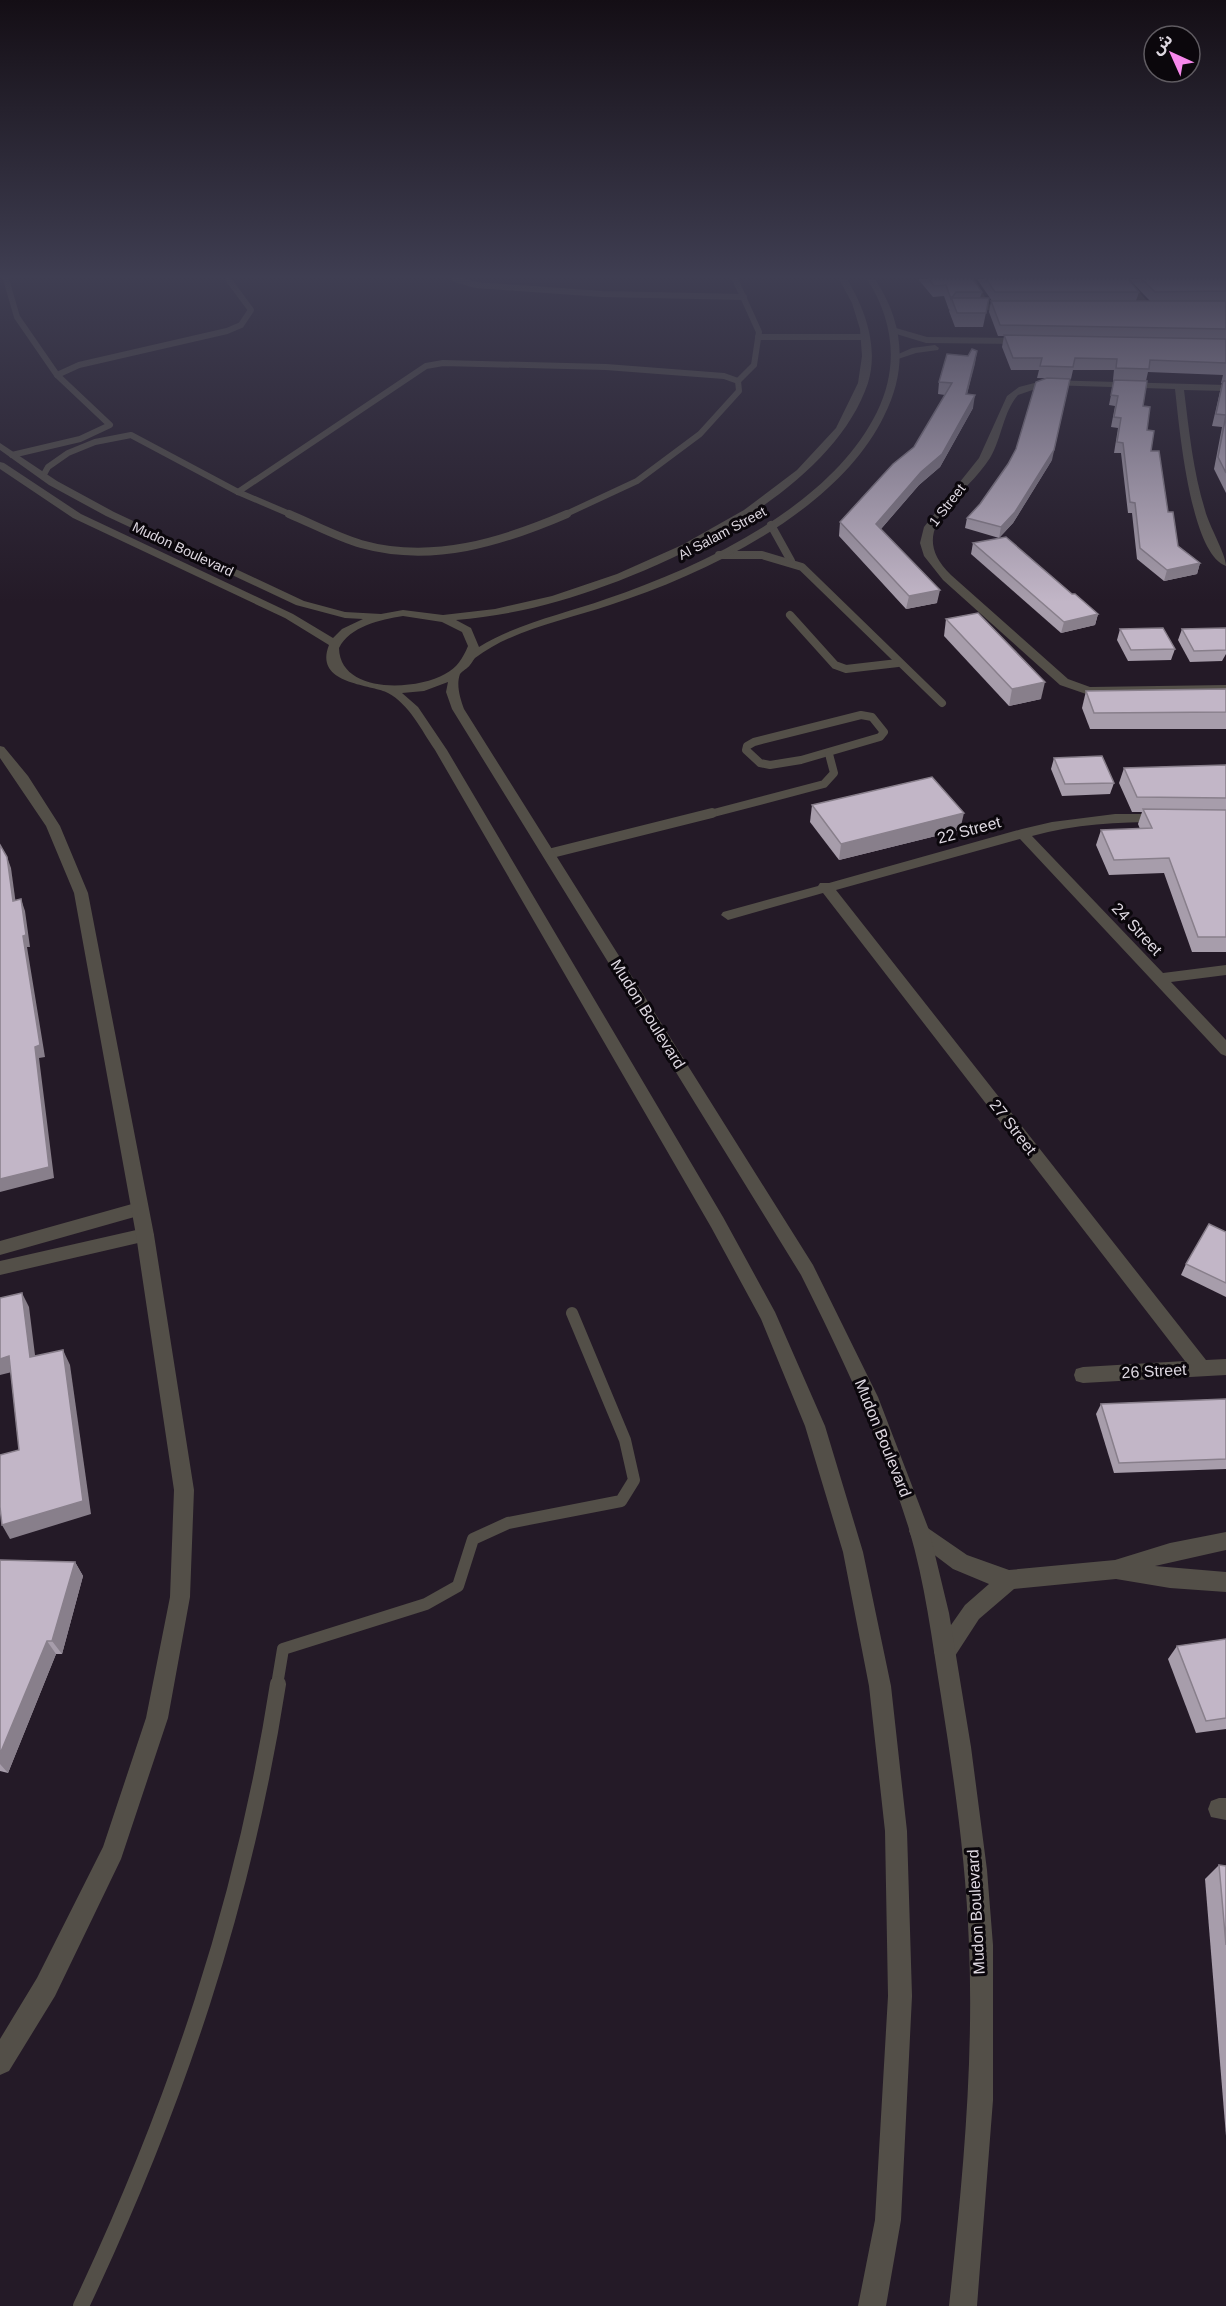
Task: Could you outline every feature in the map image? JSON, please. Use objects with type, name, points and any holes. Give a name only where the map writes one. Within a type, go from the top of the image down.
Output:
[{"type":"street","name":"Al Salam Street","points":[[381,617],[403,614],[445,618],[502,613],[591,586],[652,562],[738,518],[802,470],[843,425],[861,387]]},
{"type":"street","name":"Al Salam Street","points":[[455,675],[467,665],[474,654],[509,634],[626,596],[716,556],[771,525],[811,497],[873,431],[892,387]]},
{"type":"street","name":"1 Street","points":[[1032,387],[1022,389],[1006,404],[995,441],[984,459],[930,524],[925,538],[927,552],[944,574],[1064,682],[1089,691],[1226,689]]},
{"type":"street","points":[[1179,387],[1191,484],[1217,558],[1226,563]]},
{"type":"street","name":"1 Street","points":[[1204,387],[1226,388]]},
{"type":"street","name":"Mudon Boulevard","points":[[0,446],[43,476],[110,514],[300,603],[337,614],[381,617]]},
{"type":"street","name":"Mudon Boulevard","points":[[0,465],[77,516],[289,616],[335,644]]},
{"type":"street","points":[[1211,541],[1226,555]]},
{"type":"street","points":[[381,617],[353,628],[335,644],[332,657],[334,663],[337,669],[349,679],[368,686],[391,689],[436,683],[455,675]]},
{"type":"street","points":[[445,618],[463,628],[474,640],[474,654]]},
{"type":"street","name":"Mudon Boulevard","points":[[455,675],[452,692],[454,700],[807,1270],[845,1343],[867,1394],[919,1531],[945,1652],[964,1769],[978,1896],[981,2037],[975,2193],[963,2306]]},
{"type":"street","points":[[391,689],[414,710],[438,744],[701,1194],[769,1317],[815,1426],[853,1552],[880,1686],[896,1832],[900,1972],[888,2220],[872,2306]]},
{"type":"street","points":[[0,750],[23,779],[52,826],[81,893],[145,1235],[184,1490],[180,1597],[158,1718],[113,1851],[46,1987],[0,2062]]},
{"type":"street","name":"22 Street","points":[[728,915],[1022,832],[1083,821],[1181,818]]},
{"type":"street","name":"24 Street","points":[[1022,832],[1226,1050]]},
{"type":"street","name":"27 Street","points":[[825,886],[1201,1368]]},
{"type":"street","points":[[1159,979],[1226,970]]},
{"type":"street","points":[[0,1248],[139,1209]]},
{"type":"street","points":[[0,1268],[145,1235]]},
{"type":"street","name":"26 Street","points":[[1083,1375],[1226,1367]]},
{"type":"street","points":[[919,1531],[960,1562],[984,1573],[1009,1580],[1115,1570],[1170,1552],[1226,1541]]},
{"type":"street","points":[[1115,1570],[1170,1578],[1226,1582]]},
{"type":"street","points":[[945,1652],[972,1612],[1009,1580]]},
{"type":"lane","points":[[12,455],[66,443],[109,426],[107,420],[70,387]]},
{"type":"lane","points":[[237,492],[395,387]]},
{"type":"lane","points":[[43,476],[46,466],[65,454],[119,435],[131,435],[237,492],[361,544],[411,553],[458,550],[486,543],[564,515],[637,481],[700,434],[739,391],[739,387]]},
{"type":"lane","points":[[771,525],[791,561]]},
{"type":"lane","points":[[716,556],[734,553],[791,561],[802,567],[942,704]]},
{"type":"lane","points":[[790,615],[835,665],[846,669],[898,663]]},
{"type":"lane","points":[[861,715],[872,717],[884,732],[880,737],[830,754],[768,765],[756,762],[746,750],[747,746],[754,742],[861,715]]},
{"type":"lane","points":[[548,854],[581,849],[824,784],[834,773],[830,754]]},
{"type":"lane","points":[[81,2306],[143,2170],[198,2022],[221,1946],[262,1782],[283,1649],[426,1604],[458,1586],[473,1539],[508,1523],[621,1501],[634,1480],[625,1440],[572,1314]]},
{"type":"building","points":[[950,387],[968,387],[966,394],[975,395],[942,454],[921,472],[876,524],[940,590],[909,596],[840,522],[893,464],[914,447]]},
{"type":"building","points":[[1035,387],[1068,387],[1054,450],[1015,512],[1001,527],[967,518],[980,504],[1016,449]]},
{"type":"building","points":[[1113,387],[1146,387],[1143,406],[1150,407],[1147,430],[1154,431],[1151,451],[1159,451],[1168,512],[1173,512],[1178,546],[1200,563],[1167,570],[1140,548],[1135,503],[1130,502],[1123,443],[1117,442],[1121,418],[1114,417],[1118,396],[1111,395]]},
{"type":"building","points":[[1222,387],[1226,387],[1226,415],[1216,414]]},
{"type":"building","points":[[1226,415],[1226,473],[1218,457]]},
{"type":"building","points":[[1006,537],[1098,614],[1064,622],[973,543]]},
{"type":"building","points":[[978,613],[1045,682],[1012,689],[946,619]]},
{"type":"building","points":[[1163,628],[1175,649],[1131,650],[1120,629]]},
{"type":"building","points":[[1226,628],[1226,650],[1194,651],[1182,629]]},
{"type":"building","points":[[1226,689],[1226,712],[1094,713],[1086,691]]},
{"type":"building","points":[[1102,756],[1114,783],[1065,784],[1054,758]]},
{"type":"building","points":[[1226,765],[1226,798],[1137,797],[1124,768]]},
{"type":"building","points":[[932,777],[964,813],[841,844],[812,805]]},
{"type":"building","points":[[1143,809],[1226,810],[1226,937],[1198,937],[1169,858],[1114,860],[1101,830],[1152,828]]},
{"type":"building","points":[[0,845],[7,857],[13,901],[21,899],[26,935],[23,936],[40,1045],[35,1047],[49,1167],[0,1179]]},
{"type":"building","points":[[1209,1224],[1226,1232],[1226,1283],[1186,1264]]},
{"type":"building","points":[[22,1293],[30,1357],[63,1350],[83,1501],[2,1525],[0,1455],[19,1450],[9,1356],[0,1359],[0,1298]]},
{"type":"building","points":[[1226,1399],[1226,1459],[1119,1463],[1101,1404]]},
{"type":"building","points":[[0,1560],[75,1562],[52,1641],[47,1641],[0,1754]]},
{"type":"building","points":[[1226,1639],[1226,1718],[1206,1721],[1177,1646]]},
{"type":"building","points":[[1219,1865],[1226,1866],[1226,1945]]}]
